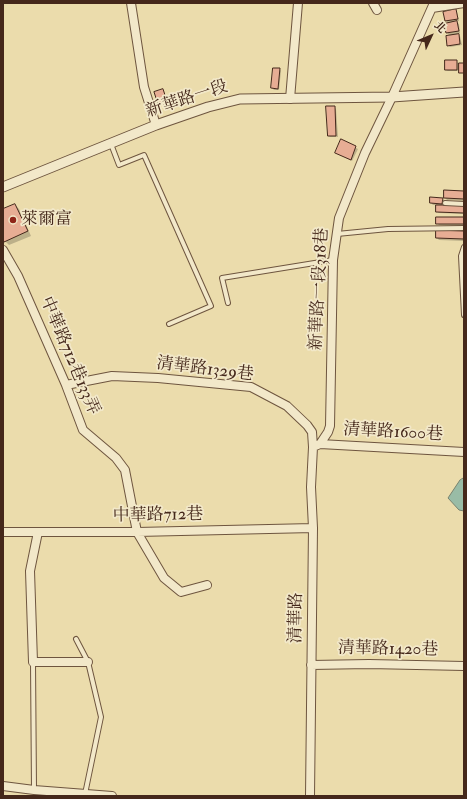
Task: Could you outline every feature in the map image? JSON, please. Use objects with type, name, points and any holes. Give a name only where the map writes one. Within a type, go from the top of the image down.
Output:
[{"type":"street","points":[[131,3],[144,88],[156,125]]},
{"type":"street","points":[[290,99],[297,4],[306,3]]},
{"type":"street","points":[[433,6],[464,3]]},
{"type":"street","name":"新華路一段318巷","points":[[316,445],[328,432],[330,426],[333,260],[339,218],[365,153],[433,6]]},
{"type":"street","name":"新華路一段","points":[[3,187],[156,125],[208,107],[240,100],[392,97],[464,92]]},
{"type":"street","name":"中華路712巷133弄","points":[[3,250],[18,276],[66,385],[83,430],[116,458],[125,470],[138,532],[164,578],[181,592],[207,584]]},
{"type":"street","name":"清華路1329巷","points":[[66,385],[112,376],[158,378],[251,387],[286,406],[307,425],[312,432],[316,445]]},
{"type":"street","name":"清華路1600巷","points":[[316,445],[464,452]]},
{"type":"street","name":"清華路","points":[[310,796],[313,528],[311,487],[316,445]]},
{"type":"street","name":"中華路712巷","points":[[3,532],[138,532],[313,528]]},
{"type":"street","points":[[38,532],[30,571],[33,662],[88,662]]},
{"type":"street","name":"清華路1420巷","points":[[311,665],[369,664],[464,666]]},
{"type":"street","points":[[3,786],[85,795],[112,796]]},
{"type":"lane","points":[[111,144],[119,165],[144,155],[211,306],[169,324]]},
{"type":"lane","points":[[445,203],[464,204]]},
{"type":"lane","points":[[337,234],[388,229],[464,228]]},
{"type":"lane","points":[[464,247],[461,256],[464,315]]},
{"type":"lane","points":[[228,303],[222,278],[333,260]]},
{"type":"lane","points":[[76,638],[88,662],[101,717],[85,795]]},
{"type":"lane","points":[[33,662],[34,790]]},
{"type":"shaded area","points":[[464,478],[464,511],[459,510],[448,498],[460,480]]},
{"type":"building","points":[[456,9],[458,19],[445,21],[443,12]]},
{"type":"building","points":[[457,21],[459,31],[446,33],[444,24]]},
{"type":"building","points":[[459,34],[460,44],[447,46],[446,36]]},
{"type":"building","points":[[445,60],[457,60],[457,70],[445,70]]},
{"type":"building","points":[[459,63],[464,63],[464,73],[459,73]]},
{"type":"building","points":[[273,68],[280,68],[278,89],[271,88]]},
{"type":"building","points":[[163,89],[167,101],[158,104],[154,92]]},
{"type":"building","points":[[326,106],[335,106],[336,136],[328,136]]},
{"type":"building","points":[[341,139],[356,146],[351,160],[335,153]]},
{"type":"building","points":[[444,190],[464,191],[464,199],[444,198]]},
{"type":"building","points":[[430,197],[443,198],[442,204],[430,203]]},
{"type":"building","name":"萊爾富","points":[[15,204],[28,231],[4,242],[3,209]]},
{"type":"building","points":[[436,205],[464,205],[464,213],[436,212]]},
{"type":"building","points":[[436,217],[464,217],[464,224],[436,224]]},
{"type":"building","points":[[436,230],[464,231],[464,239],[436,238]]},
{"type":"place","name":"萊爾富","points":[[13,220]]}]
